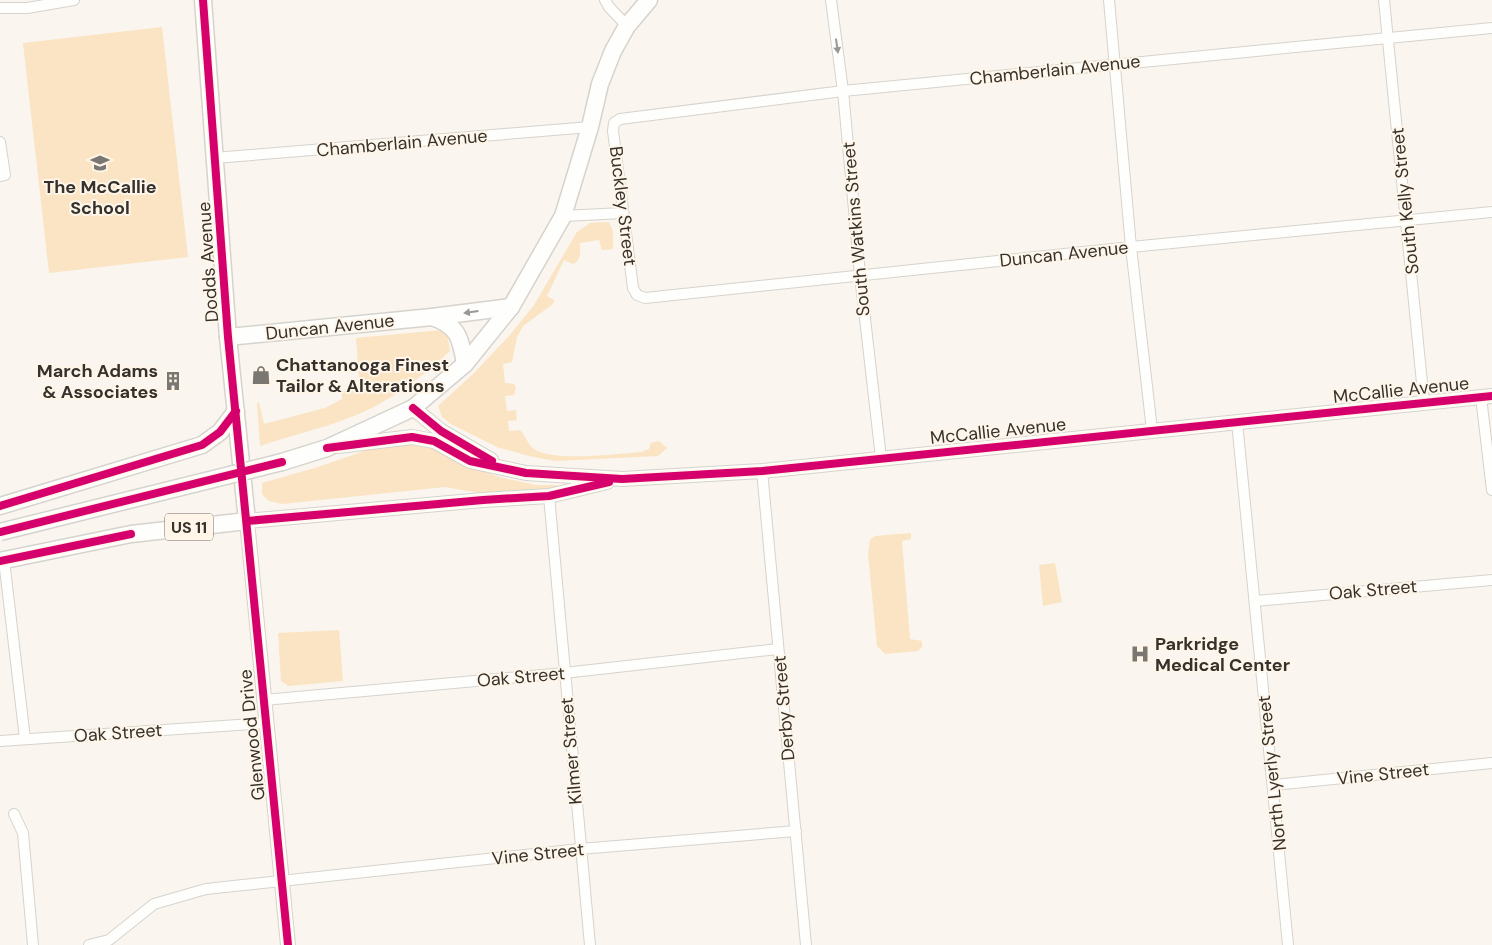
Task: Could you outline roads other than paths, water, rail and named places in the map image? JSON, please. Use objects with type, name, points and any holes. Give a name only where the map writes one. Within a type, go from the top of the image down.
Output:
[{"type":"main road","name":"Dodds Avenue","points":[[203,0],[228,337],[246,521]]},
{"type":"main road","points":[[0,532],[282,462],[327,448],[413,408],[465,364],[511,307],[563,216],[590,127],[600,84],[626,26],[649,0]]},
{"type":"main road","name":"Duncan Avenue","points":[[228,337],[432,317],[511,307]]},
{"type":"main road","points":[[432,317],[445,321],[456,332],[465,364]]},
{"type":"main road","name":"McCallie Avenue","points":[[327,448],[412,437],[434,441],[470,460],[507,469],[549,476],[622,479],[762,471],[1487,397]]},
{"type":"main road","name":"McCallie Avenue","points":[[413,408],[441,431],[464,446],[507,469]]},
{"type":"main road","points":[[0,506],[202,445],[220,432],[236,411]]},
{"type":"main road","points":[[246,521],[482,500],[549,496],[622,479]]},
{"type":"main road","name":"US 11","points":[[2,561],[131,534],[246,521]]},
{"type":"main road","name":"Glenwood Drive","points":[[246,521],[288,945]]},
{"type":"street","points":[[0,8],[26,8],[74,0]]},
{"type":"street","points":[[605,0],[626,26]]},
{"type":"street","name":"South Watkins Street","points":[[831,0],[843,91],[860,275],[881,458]]},
{"type":"street","points":[[1109,0],[1131,247],[1152,430]]},
{"type":"street","name":"South Kelly Street","points":[[1384,0],[1408,220],[1424,403]]},
{"type":"street","name":"Chamberlain Avenue","points":[[620,119],[843,91],[1492,28]]},
{"type":"street","name":"Buckley Street","points":[[620,119],[614,122],[613,130],[633,288],[638,295]]},
{"type":"street","name":"Chamberlain Avenue","points":[[215,158],[590,127]]},
{"type":"street","points":[[0,142],[2,176]]},
{"type":"street","name":"Duncan Avenue","points":[[638,295],[645,298],[1131,247],[1492,212]]},
{"type":"street","points":[[563,216],[623,214]]},
{"type":"street","points":[[1487,397],[1492,490]]},
{"type":"street","name":"North Lyerly Street","points":[[1237,422],[1274,785],[1288,945]]},
{"type":"street","name":"Derby Street","points":[[762,471],[806,945]]},
{"type":"street","name":"Kilmer Street","points":[[549,496],[590,945]]},
{"type":"street","points":[[2,561],[25,740]]},
{"type":"street","name":"Oak Street","points":[[1255,600],[1492,580]]},
{"type":"street","name":"Oak Street","points":[[264,700],[564,673],[778,649]]},
{"type":"street","name":"Oak Street","points":[[0,740],[25,740],[266,722]]},
{"type":"street","name":"Vine Street","points":[[1274,785],[1492,763]]},
{"type":"street","points":[[14,814],[23,833],[33,945]]},
{"type":"street","name":"Vine Street","points":[[89,945],[109,940],[154,904],[206,889],[580,850],[796,831]]},
{"type":"place","name":"The McCallie School","points":[[100,163]]},
{"type":"place","name":"Chattanooga Finest Tailor & Alterations","points":[[261,375]]},
{"type":"place","name":"March Adams & Associates","points":[[173,381]]},
{"type":"place","name":"Parkridge Medical Center","points":[[1140,654]]}]
